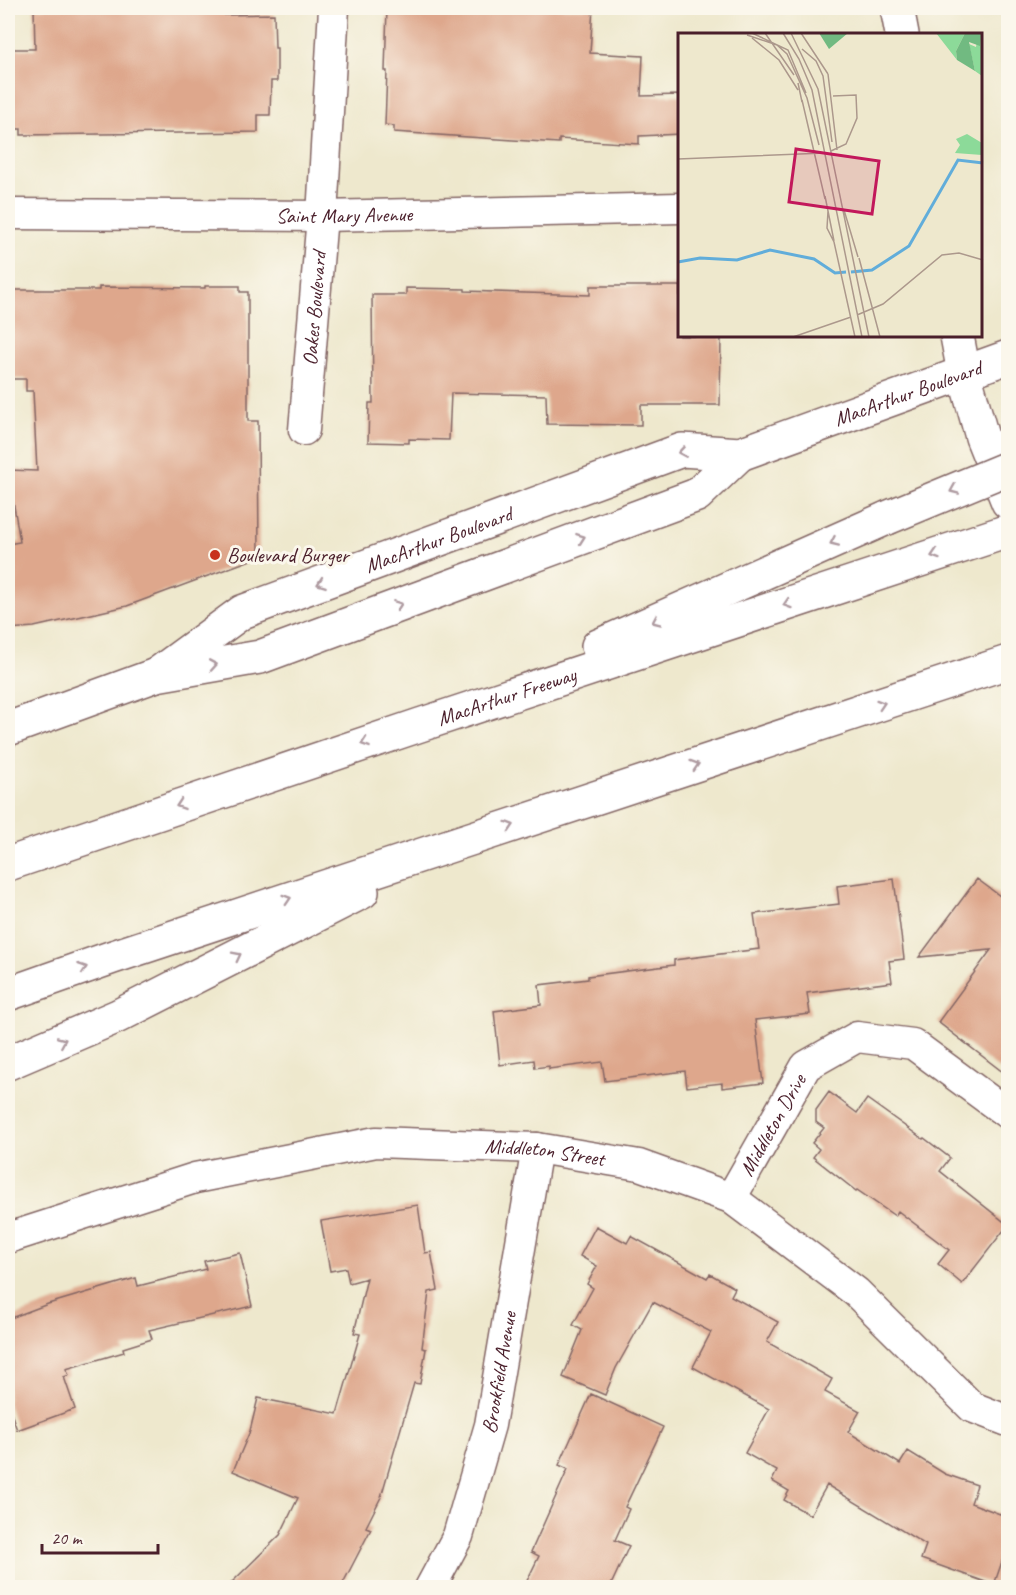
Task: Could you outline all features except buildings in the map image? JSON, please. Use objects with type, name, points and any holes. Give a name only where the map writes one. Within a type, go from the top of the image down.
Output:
[{"type":"main road","points":[[897,8],[902,33]]},
{"type":"main road","points":[[957,338],[964,373],[982,437],[1008,502]]},
{"type":"main road","name":"MacArthur Boulevard","points":[[8,729],[156,675],[260,657],[697,495],[740,454],[1008,357]]},
{"type":"main road","name":"MacArthur Boulevard","points":[[156,675],[242,612],[682,450],[740,454]]},
{"type":"main road","points":[[420,725],[887,518],[1008,468]]},
{"type":"main road","name":"MacArthur Freeway","points":[[8,864],[1008,531]]},
{"type":"main road","points":[[8,994],[454,844],[1008,662]]},
{"type":"main road","points":[[941,684],[1008,677]]},
{"type":"main road","points":[[8,1063],[118,1016],[454,844]]},
{"type":"street","name":"Oakes Boulevard","points":[[304,430],[322,216],[334,8]]},
{"type":"street","name":"Saint Mary Avenue","points":[[8,214],[322,216],[678,208]]},
{"type":"street","name":"Middleton Drive","points":[[731,1198],[806,1066],[857,1037],[913,1044],[1008,1114]]},
{"type":"street","name":"Middleton Street","points":[[8,1238],[195,1178],[376,1143],[537,1148],[639,1165],[731,1198],[856,1292],[972,1407],[1008,1421]]},
{"type":"street","name":"Brookfield Avenue","points":[[430,1587],[458,1536],[490,1425],[537,1148]]},
{"type":"place","name":"Boulevard Burger","points":[[215,555]]}]
